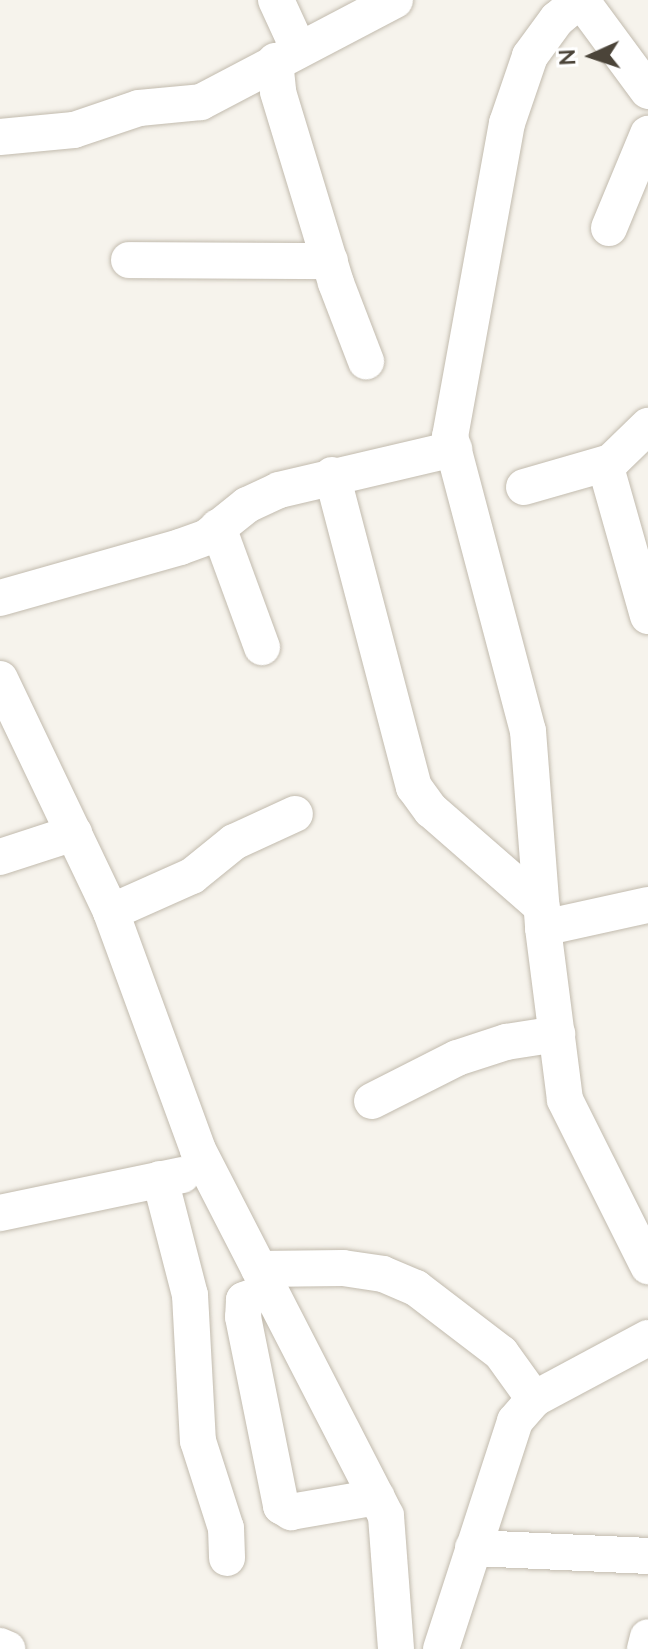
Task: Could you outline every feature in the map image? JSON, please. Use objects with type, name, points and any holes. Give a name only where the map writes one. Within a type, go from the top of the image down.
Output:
[{"type":"street","points":[[276,0],[287,56],[278,92],[330,261],[366,361]]},
{"type":"street","points":[[0,137],[74,130],[139,108],[201,102],[395,0]]},
{"type":"street","points":[[648,91],[580,0],[557,19],[530,56],[507,123],[450,436],[528,731],[542,918],[565,1100],[648,1266]]},
{"type":"street","points":[[609,228],[648,134]]},
{"type":"street","points":[[129,260],[272,265],[330,261]]},
{"type":"street","points":[[524,487],[605,464],[648,426]]},
{"type":"street","points":[[0,598],[180,547],[279,490],[332,475],[454,449]]},
{"type":"street","points":[[605,464],[648,616]]},
{"type":"street","points":[[332,475],[414,787],[431,810],[542,918]]},
{"type":"street","points":[[218,527],[262,647]]},
{"type":"street","points":[[0,679],[111,912],[208,1169],[386,1516],[396,1649]]},
{"type":"street","points":[[111,912],[192,876],[234,842],[295,814]]},
{"type":"street","points":[[0,857],[74,833]]},
{"type":"street","points":[[542,918],[648,905]]},
{"type":"street","points":[[372,1101],[457,1058],[506,1042],[557,1034]]},
{"type":"street","points":[[0,1213],[208,1169]]},
{"type":"street","points":[[160,1179],[190,1295],[198,1441],[226,1528],[227,1558]]},
{"type":"street","points":[[377,1497],[291,1512],[281,1506],[243,1317],[244,1300],[265,1279],[343,1268],[383,1274],[416,1288],[501,1353],[534,1399]]},
{"type":"street","points":[[441,1649],[515,1421],[534,1399],[648,1338]]},
{"type":"street","points":[[473,1548],[648,1556]]},
{"type":"street","points":[[645,1649],[648,1637]]},
{"type":"street","points":[[0,1646],[7,1649]]}]
